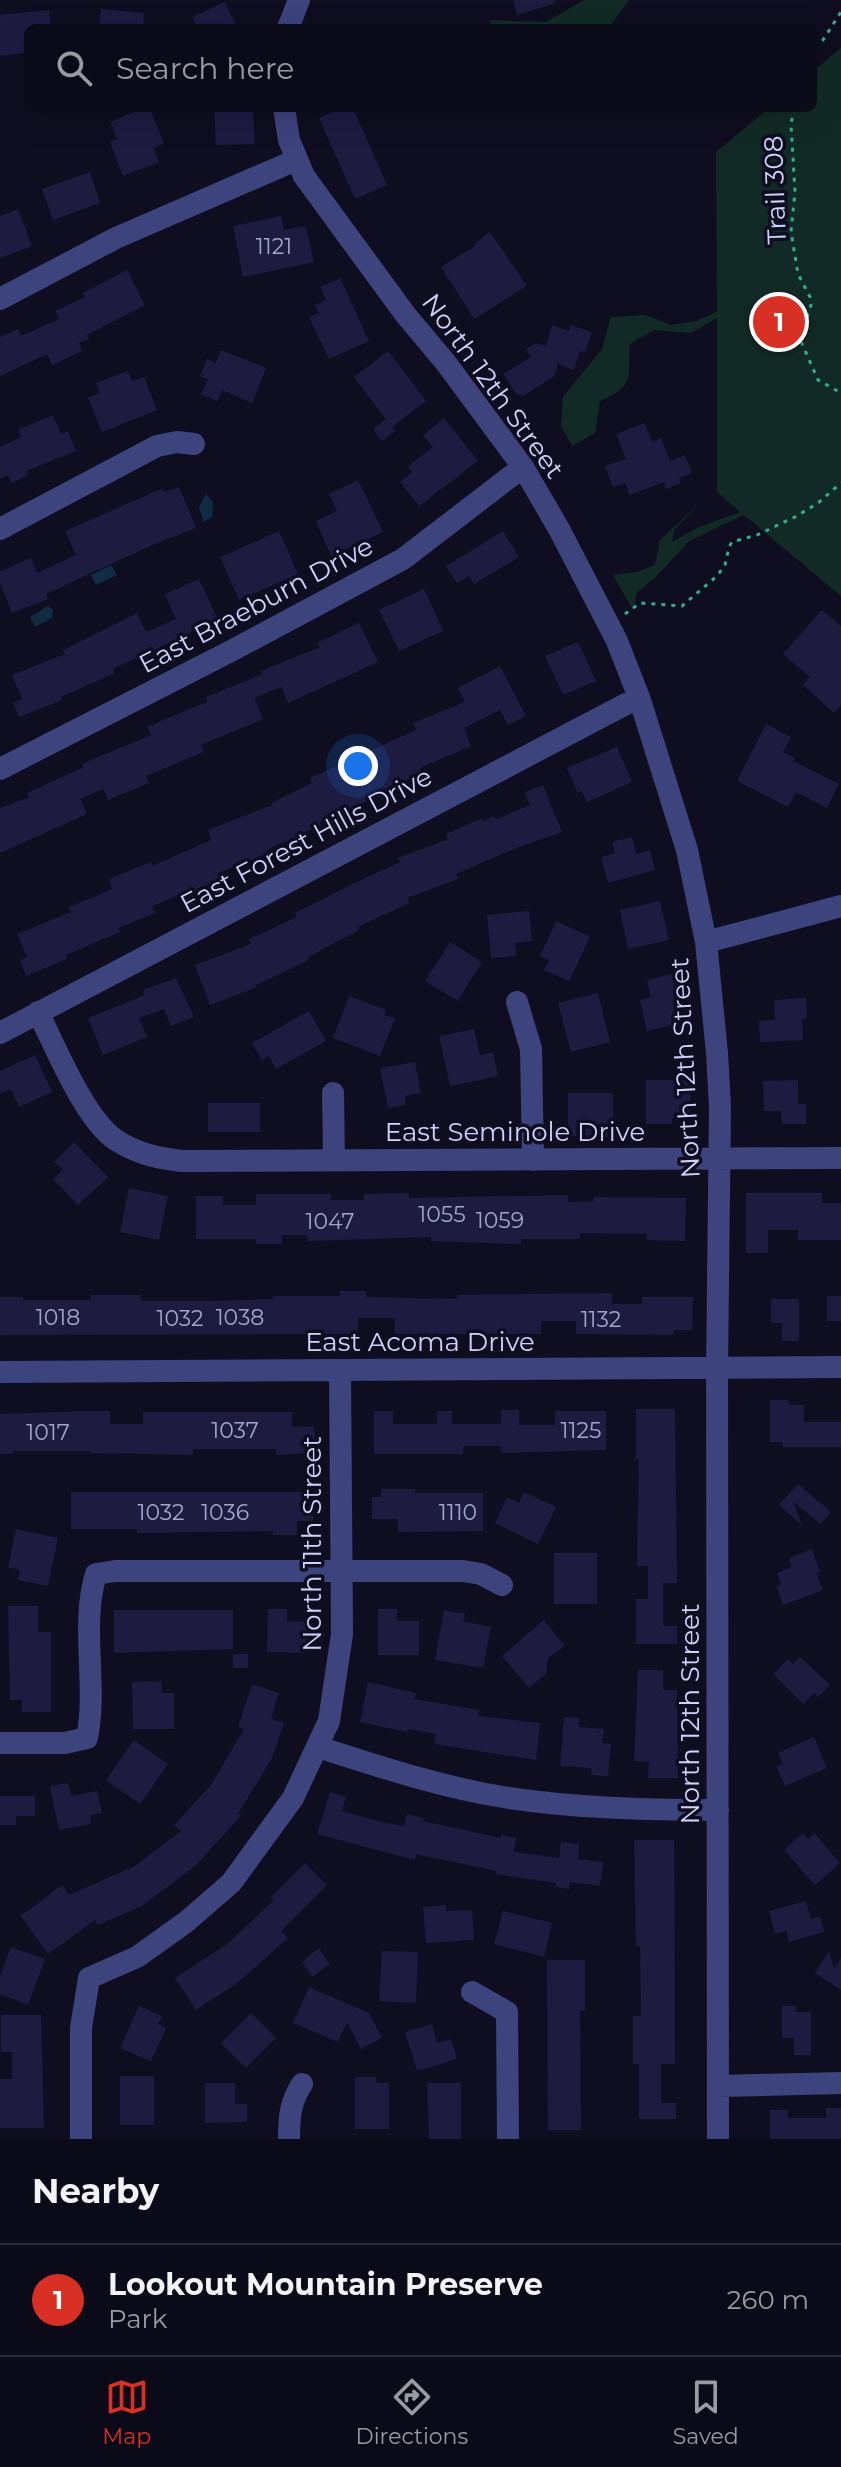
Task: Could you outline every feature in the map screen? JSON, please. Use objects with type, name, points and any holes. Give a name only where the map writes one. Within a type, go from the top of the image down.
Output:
[{"type":"street","points":[[290,24],[299,0]]},
{"type":"street","name":"North 12th Street","points":[[285,112],[289,140],[304,176],[523,467],[596,599],[617,641],[640,700],[687,850],[706,942],[717,1053],[718,2139]]},
{"type":"street","points":[[0,299],[128,233],[296,160]]},
{"type":"street","points":[[0,529],[157,446],[177,442],[194,444]]},
{"type":"street","name":"East Braeburn Drive","points":[[0,769],[403,559],[523,467]]},
{"type":"street","name":"East Forest Hills Drive","points":[[0,1033],[626,704],[640,700]]},
{"type":"street","points":[[706,942],[841,906]]},
{"type":"street","points":[[517,1002],[531,1049],[533,1160]]},
{"type":"street","name":"East Seminole Drive","points":[[38,1012],[86,1106],[113,1139],[155,1158],[182,1161],[841,1158]]},
{"type":"street","points":[[333,1093],[334,1160]]},
{"type":"street","name":"East Acoma Drive","points":[[0,1372],[841,1367]]},
{"type":"street","name":"North 11th Street","points":[[81,2139],[81,2028],[89,1978],[137,1957],[186,1922],[231,1883],[293,1798],[329,1721],[342,1634],[340,1370]]},
{"type":"street","points":[[0,1743],[65,1743],[87,1738],[92,1715],[90,1594],[96,1574],[115,1571],[463,1571],[481,1574],[502,1585]]},
{"type":"street","points":[[318,1747],[406,1775],[501,1797],[610,1809],[718,1810]]},
{"type":"street","points":[[472,1992],[507,2012],[508,2139]]},
{"type":"street","points":[[718,2086],[841,2083]]},
{"type":"street","points":[[289,2139],[293,2097],[302,2084]]},
{"type":"path","points":[[817,43],[823,40],[841,12]]},
{"type":"path","name":"Trail 308","points":[[793,112],[791,124],[795,192],[791,232],[798,274],[811,305],[800,339],[818,380],[841,393]]},
{"type":"path","points":[[622,616],[640,603],[682,606],[717,576],[725,565],[732,542],[757,535],[795,517],[818,503],[841,483]]},
{"type":"green space","points":[[584,0],[629,0],[612,24],[491,24],[490,20],[546,22]]},
{"type":"green space","points":[[841,48],[841,596],[744,515],[689,541],[655,578],[637,592],[633,610],[613,575],[637,572],[655,565],[660,540],[700,503],[674,530],[672,542],[699,527],[740,512],[717,492],[717,318],[691,333],[654,330],[630,344],[629,373],[625,385],[600,401],[595,433],[572,446],[561,426],[563,397],[602,349],[611,317],[645,315],[672,325],[696,321],[717,312],[716,152],[764,112],[817,112],[817,68]]},
{"type":"water","points":[[206,494],[213,502],[212,517],[204,522],[199,508]]},
{"type":"water","points":[[111,565],[117,575],[96,585],[91,575]]},
{"type":"water","points":[[48,606],[53,610],[52,618],[35,627],[30,617]]},
{"type":"building","points":[[513,0],[555,0],[556,3],[517,15]]},
{"type":"building","points":[[225,2],[235,24],[195,24],[192,17]]},
{"type":"building","points":[[101,9],[144,13],[143,24],[99,24]]},
{"type":"building","points":[[49,10],[51,24],[24,24],[24,53],[0,56],[0,15]]},
{"type":"building","points":[[135,112],[152,112],[164,144],[154,148],[159,162],[123,176],[110,142],[117,139],[110,122]]},
{"type":"building","points":[[214,112],[253,112],[255,144],[216,145]]},
{"type":"building","points":[[332,112],[355,112],[387,185],[355,199],[319,118]]},
{"type":"building","points":[[90,172],[100,203],[53,220],[42,189]]},
{"type":"building","points":[[18,209],[32,246],[0,258],[0,216]]},
{"type":"building","points":[[281,216],[284,230],[306,226],[314,262],[243,277],[233,226]]},
{"type":"building","points":[[490,232],[527,286],[474,319],[441,267],[475,246]]},
{"type":"building","points":[[127,270],[145,305],[87,335],[89,339],[79,343],[82,351],[52,365],[47,354],[0,376],[0,337],[18,329],[21,336],[59,319],[55,311],[85,297],[83,293]]},
{"type":"building","points":[[340,278],[369,341],[329,359],[309,317],[319,313],[315,305],[326,300],[320,287]]},
{"type":"building","points":[[552,325],[569,331],[570,325],[592,332],[585,352],[580,351],[574,370],[558,364],[554,376],[523,396],[516,393],[503,374],[531,357],[526,349],[536,343],[546,346]]},
{"type":"building","points":[[221,350],[266,368],[252,403],[222,390],[217,401],[201,394],[208,379],[200,376],[207,359],[216,363]]},
{"type":"building","points":[[388,351],[426,401],[392,427],[354,377]]},
{"type":"building","points":[[128,371],[132,381],[144,377],[157,410],[102,432],[88,397],[100,393],[96,383]]},
{"type":"building","points":[[53,415],[61,434],[68,431],[76,451],[26,471],[28,475],[12,483],[8,475],[0,479],[0,447],[21,437],[18,430]]},
{"type":"building","points":[[444,418],[478,461],[419,506],[400,482],[412,472],[408,466],[433,447],[423,435]]},
{"type":"building","points":[[386,419],[395,431],[382,441],[373,429]]},
{"type":"building","points":[[644,423],[652,442],[661,438],[670,461],[685,455],[692,473],[679,478],[681,483],[666,489],[664,482],[630,495],[625,483],[613,487],[605,466],[626,459],[616,434]]},
{"type":"building","points":[[358,480],[383,532],[331,556],[316,521],[337,511],[329,494]]},
{"type":"building","points":[[179,487],[196,528],[46,594],[48,599],[12,613],[0,583],[0,571],[31,558],[37,573],[76,555],[65,531],[163,488],[164,492]]},
{"type":"building","points":[[279,531],[298,574],[239,600],[220,557]]},
{"type":"building","points":[[503,531],[519,557],[474,584],[469,576],[457,583],[446,566]]},
{"type":"building","points":[[199,579],[218,620],[113,669],[115,673],[61,697],[62,700],[19,717],[13,703],[22,699],[12,675],[65,654],[63,650],[137,613],[146,632],[176,619],[165,594]]},
{"type":"building","points":[[424,589],[443,631],[399,651],[379,610]]},
{"type":"building","points":[[822,610],[841,626],[841,705],[834,713],[803,685],[810,677],[783,654]]},
{"type":"building","points":[[359,623],[378,662],[288,703],[281,687],[254,698],[263,719],[201,745],[204,752],[146,776],[149,783],[108,800],[103,789],[80,799],[87,814],[0,853],[0,808],[29,797],[27,793],[84,767],[82,764],[151,735],[147,727],[207,702],[206,697],[262,674],[261,671],[320,647],[317,643]]},
{"type":"building","points":[[578,642],[596,681],[563,695],[545,656]]},
{"type":"building","points":[[500,666],[526,716],[508,725],[500,710],[464,728],[471,746],[420,768],[422,773],[320,822],[321,825],[267,850],[268,854],[218,873],[220,879],[152,906],[155,913],[118,928],[120,932],[26,976],[20,960],[27,957],[17,934],[71,912],[69,907],[112,889],[109,879],[151,862],[152,866],[211,840],[208,830],[272,805],[312,783],[310,778],[416,730],[413,723],[465,702],[458,688]]},
{"type":"building","points":[[766,724],[791,737],[783,752],[795,758],[793,761],[839,784],[827,808],[796,792],[788,807],[737,781]]},
{"type":"building","points":[[617,747],[632,782],[587,802],[582,791],[578,793],[567,768]]},
{"type":"building","points":[[543,785],[562,832],[516,848],[456,874],[458,879],[407,898],[409,903],[358,927],[359,930],[308,957],[309,960],[257,987],[210,1005],[195,965],[251,944],[249,939],[297,917],[295,913],[400,862],[398,858],[448,839],[446,834],[482,818],[483,821],[494,816],[496,819],[530,805],[525,792]]},
{"type":"building","points":[[632,837],[636,854],[650,850],[655,870],[608,883],[601,857],[615,853],[612,842]]},
{"type":"building","points":[[660,901],[669,940],[628,949],[620,910]]},
{"type":"building","points":[[529,911],[532,941],[515,943],[516,956],[491,958],[487,915]]},
{"type":"building","points":[[556,921],[590,937],[569,981],[544,970],[549,960],[540,956]]},
{"type":"building","points":[[450,942],[482,962],[458,1001],[425,981]]},
{"type":"building","points":[[672,974],[682,1023],[647,1031],[640,1000],[651,997],[647,980]]},
{"type":"building","points":[[176,978],[194,1017],[171,1026],[164,1009],[139,1018],[147,1037],[103,1055],[88,1018],[145,995],[143,990]]},
{"type":"building","points":[[598,993],[610,1042],[571,1052],[558,1003]]},
{"type":"building","points":[[349,996],[386,1010],[384,1015],[395,1018],[380,1056],[333,1038]]},
{"type":"building","points":[[806,998],[807,1018],[802,1019],[803,1040],[760,1042],[759,1021],[775,1020],[774,1000]]},
{"type":"building","points":[[309,1011],[326,1041],[276,1069],[269,1056],[262,1060],[252,1043]]},
{"type":"building","points":[[474,1029],[480,1055],[493,1052],[498,1076],[450,1086],[439,1036]]},
{"type":"building","points":[[35,1055],[52,1092],[19,1107],[11,1089],[0,1094],[0,1071]]},
{"type":"building","points":[[415,1062],[421,1093],[405,1096],[406,1105],[388,1108],[380,1068]]},
{"type":"building","points":[[646,1080],[690,1080],[690,1118],[672,1118],[672,1124],[646,1124]]},
{"type":"building","points":[[798,1080],[798,1104],[806,1104],[806,1124],[782,1124],[781,1111],[764,1111],[763,1081]]},
{"type":"building","points":[[568,1093],[613,1093],[613,1137],[568,1136]]},
{"type":"building","points":[[208,1103],[260,1103],[260,1132],[208,1132]]},
{"type":"building","points":[[74,1142],[108,1177],[78,1205],[53,1179],[63,1170],[54,1162]]},
{"type":"building","points":[[129,1188],[168,1196],[159,1240],[120,1232]]},
{"type":"building","points":[[409,1193],[409,1198],[568,1195],[568,1202],[594,1201],[594,1197],[686,1198],[685,1241],[647,1240],[647,1234],[580,1233],[580,1239],[521,1239],[521,1244],[431,1241],[431,1237],[307,1241],[307,1235],[282,1235],[282,1244],[256,1244],[256,1239],[196,1239],[196,1196],[223,1196],[223,1205],[256,1205],[256,1194],[331,1194],[331,1200],[364,1200],[364,1194]]},
{"type":"building","points":[[746,1193],[822,1193],[822,1203],[841,1203],[841,1240],[798,1240],[798,1230],[768,1230],[768,1253],[746,1253]]},
{"type":"building","points":[[340,1291],[366,1291],[366,1297],[457,1299],[457,1295],[612,1293],[612,1304],[642,1304],[642,1297],[693,1297],[692,1330],[674,1330],[673,1335],[576,1334],[576,1321],[541,1321],[541,1334],[394,1334],[395,1318],[358,1318],[358,1334],[0,1335],[0,1297],[91,1300],[91,1295],[141,1295],[141,1301],[215,1301],[273,1299],[273,1296],[340,1296]]},
{"type":"building","points":[[827,1296],[841,1296],[841,1321],[827,1321]]},
{"type":"building","points":[[771,1299],[799,1299],[799,1341],[782,1341],[782,1323],[771,1323]]},
{"type":"building","points":[[770,1400],[789,1400],[789,1405],[804,1405],[804,1422],[841,1422],[841,1447],[783,1447],[782,1442],[770,1442]]},
{"type":"building","points":[[636,1409],[675,1409],[677,1583],[663,1583],[663,1626],[677,1626],[677,1644],[636,1644],[636,1599],[648,1599],[648,1566],[637,1566],[639,1459],[636,1459]]},
{"type":"building","points":[[501,1410],[519,1410],[519,1425],[555,1425],[555,1411],[606,1411],[606,1450],[501,1453],[501,1446],[463,1446],[463,1454],[374,1454],[374,1411],[393,1411],[393,1424],[437,1424],[437,1411],[452,1411],[452,1424],[501,1424]]},
{"type":"building","points":[[110,1411],[110,1424],[143,1424],[143,1412],[292,1412],[292,1427],[314,1426],[316,1453],[276,1455],[276,1449],[193,1449],[193,1455],[90,1451],[13,1451],[13,1454],[0,1454],[0,1414]]},
{"type":"building","points":[[798,1484],[831,1512],[820,1524],[793,1501],[802,1525],[779,1505]]},
{"type":"building","points":[[381,1489],[415,1489],[415,1493],[483,1493],[483,1531],[398,1532],[398,1519],[372,1519],[372,1497],[381,1497]]},
{"type":"building","points":[[71,1492],[313,1492],[313,1521],[297,1521],[297,1535],[273,1535],[273,1531],[137,1533],[137,1529],[71,1529]]},
{"type":"building","points":[[524,1492],[556,1507],[538,1544],[495,1523],[507,1497],[519,1503]]},
{"type":"building","points":[[16,1529],[58,1538],[48,1586],[18,1580],[20,1570],[8,1567]]},
{"type":"building","points":[[812,1549],[823,1590],[783,1605],[776,1586],[781,1584],[777,1573],[792,1567],[789,1558]]},
{"type":"building","points":[[554,1553],[597,1553],[597,1604],[554,1604]]},
{"type":"building","points":[[8,1606],[38,1606],[38,1632],[51,1632],[51,1712],[22,1712],[22,1700],[10,1700]]},
{"type":"building","points":[[268,1609],[287,1609],[287,1621],[309,1622],[308,1653],[267,1652]]},
{"type":"building","points":[[378,1609],[397,1609],[397,1621],[419,1621],[419,1655],[378,1655]]},
{"type":"building","points":[[114,1610],[233,1610],[233,1649],[114,1653]]},
{"type":"building","points":[[444,1610],[465,1614],[463,1621],[491,1627],[483,1668],[435,1660]]},
{"type":"building","points":[[544,1620],[565,1646],[548,1658],[546,1674],[529,1688],[502,1656]]},
{"type":"building","points":[[233,1654],[248,1654],[248,1668],[233,1668]]},
{"type":"building","points":[[800,1657],[830,1685],[818,1697],[814,1693],[803,1704],[773,1674],[788,1659],[793,1664]]},
{"type":"building","points":[[638,1670],[663,1670],[663,1690],[677,1690],[678,1778],[648,1778],[649,1762],[634,1761]]},
{"type":"building","points":[[162,1681],[162,1693],[174,1693],[174,1729],[133,1729],[132,1682]]},
{"type":"building","points":[[368,1682],[416,1693],[414,1699],[479,1710],[478,1716],[540,1723],[536,1760],[434,1744],[436,1734],[408,1729],[407,1732],[360,1722]]},
{"type":"building","points":[[252,1684],[279,1693],[271,1719],[284,1723],[272,1758],[238,1814],[241,1816],[195,1866],[142,1906],[98,1925],[95,1920],[48,1954],[21,1916],[62,1885],[69,1895],[135,1866],[181,1831],[174,1825],[211,1785],[244,1729],[238,1727]]},
{"type":"building","points":[[564,1717],[579,1718],[579,1727],[604,1729],[602,1743],[611,1744],[608,1776],[591,1775],[592,1768],[560,1766]]},
{"type":"building","points":[[814,1737],[827,1768],[785,1786],[776,1766],[783,1764],[778,1753]]},
{"type":"building","points":[[134,1740],[168,1764],[140,1804],[106,1780]]},
{"type":"building","points":[[68,1783],[71,1796],[97,1791],[102,1813],[90,1815],[91,1824],[59,1830],[50,1786]]},
{"type":"building","points":[[330,1792],[346,1797],[342,1811],[404,1826],[407,1814],[424,1818],[423,1821],[501,1838],[501,1835],[516,1838],[514,1852],[559,1858],[561,1842],[579,1844],[578,1859],[603,1862],[600,1886],[570,1882],[569,1889],[555,1887],[556,1883],[495,1874],[496,1871],[416,1854],[415,1860],[317,1834]]},
{"type":"building","points":[[0,1796],[35,1796],[35,1816],[16,1816],[16,1825],[0,1825]]},
{"type":"building","points":[[803,1833],[808,1839],[814,1833],[840,1863],[815,1885],[784,1850]]},
{"type":"building","points":[[634,1840],[674,1840],[675,2064],[661,2064],[661,2103],[676,2103],[676,2119],[639,2119],[639,2064],[633,2064],[633,2016],[641,2016]]},
{"type":"building","points":[[305,1863],[327,1885],[281,1931],[288,1938],[236,1984],[196,2010],[175,1978],[226,1945],[274,1900],[271,1897]]},
{"type":"building","points":[[806,1901],[811,1919],[820,1916],[824,1932],[789,1942],[786,1931],[775,1934],[769,1911]]},
{"type":"building","points":[[446,1905],[446,1911],[472,1910],[474,1940],[426,1943],[423,1907]]},
{"type":"building","points":[[503,1911],[552,1923],[544,1957],[494,1944]]},
{"type":"building","points":[[11,1947],[45,1959],[28,2005],[0,1994],[0,1976]]},
{"type":"building","points":[[319,1948],[330,1964],[312,1977],[302,1962]]},
{"type":"building","points":[[382,1951],[418,1952],[416,2003],[379,2001]]},
{"type":"building","points":[[829,1951],[834,1968],[841,1958],[841,1990],[815,1973]]},
{"type":"building","points":[[547,1960],[585,1960],[585,2011],[580,2011],[581,2130],[548,2130]]},
{"type":"building","points":[[309,1987],[369,2013],[382,2038],[361,2049],[347,2022],[338,2042],[293,2023]]},
{"type":"building","points":[[139,2006],[162,2016],[158,2024],[166,2028],[151,2061],[120,2048]]},
{"type":"building","points":[[782,2006],[796,2006],[796,2012],[811,2012],[811,2055],[794,2055],[794,2038],[782,2038]]},
{"type":"building","points":[[251,2013],[276,2038],[246,2068],[221,2043]]},
{"type":"building","points":[[1,2015],[41,2015],[44,2128],[0,2128],[0,2079],[12,2079],[12,2052],[1,2052]]},
{"type":"building","points":[[432,2024],[437,2043],[451,2039],[457,2059],[417,2071],[405,2032]]},
{"type":"building","points":[[120,2076],[154,2076],[154,2125],[120,2125]]},
{"type":"building","points":[[355,2077],[376,2077],[377,2083],[389,2083],[389,2129],[355,2129]]},
{"type":"building","points":[[205,2083],[235,2083],[235,2104],[247,2104],[247,2122],[205,2123]]},
{"type":"building","points":[[427,2083],[461,2083],[461,2139],[429,2139]]},
{"type":"building","points":[[826,2108],[841,2108],[841,2139],[770,2139],[770,2110],[788,2110],[788,2118],[826,2118]]},
{"type":"place","name":"Lookout Mountain Preserve","points":[[779,322]]}]
